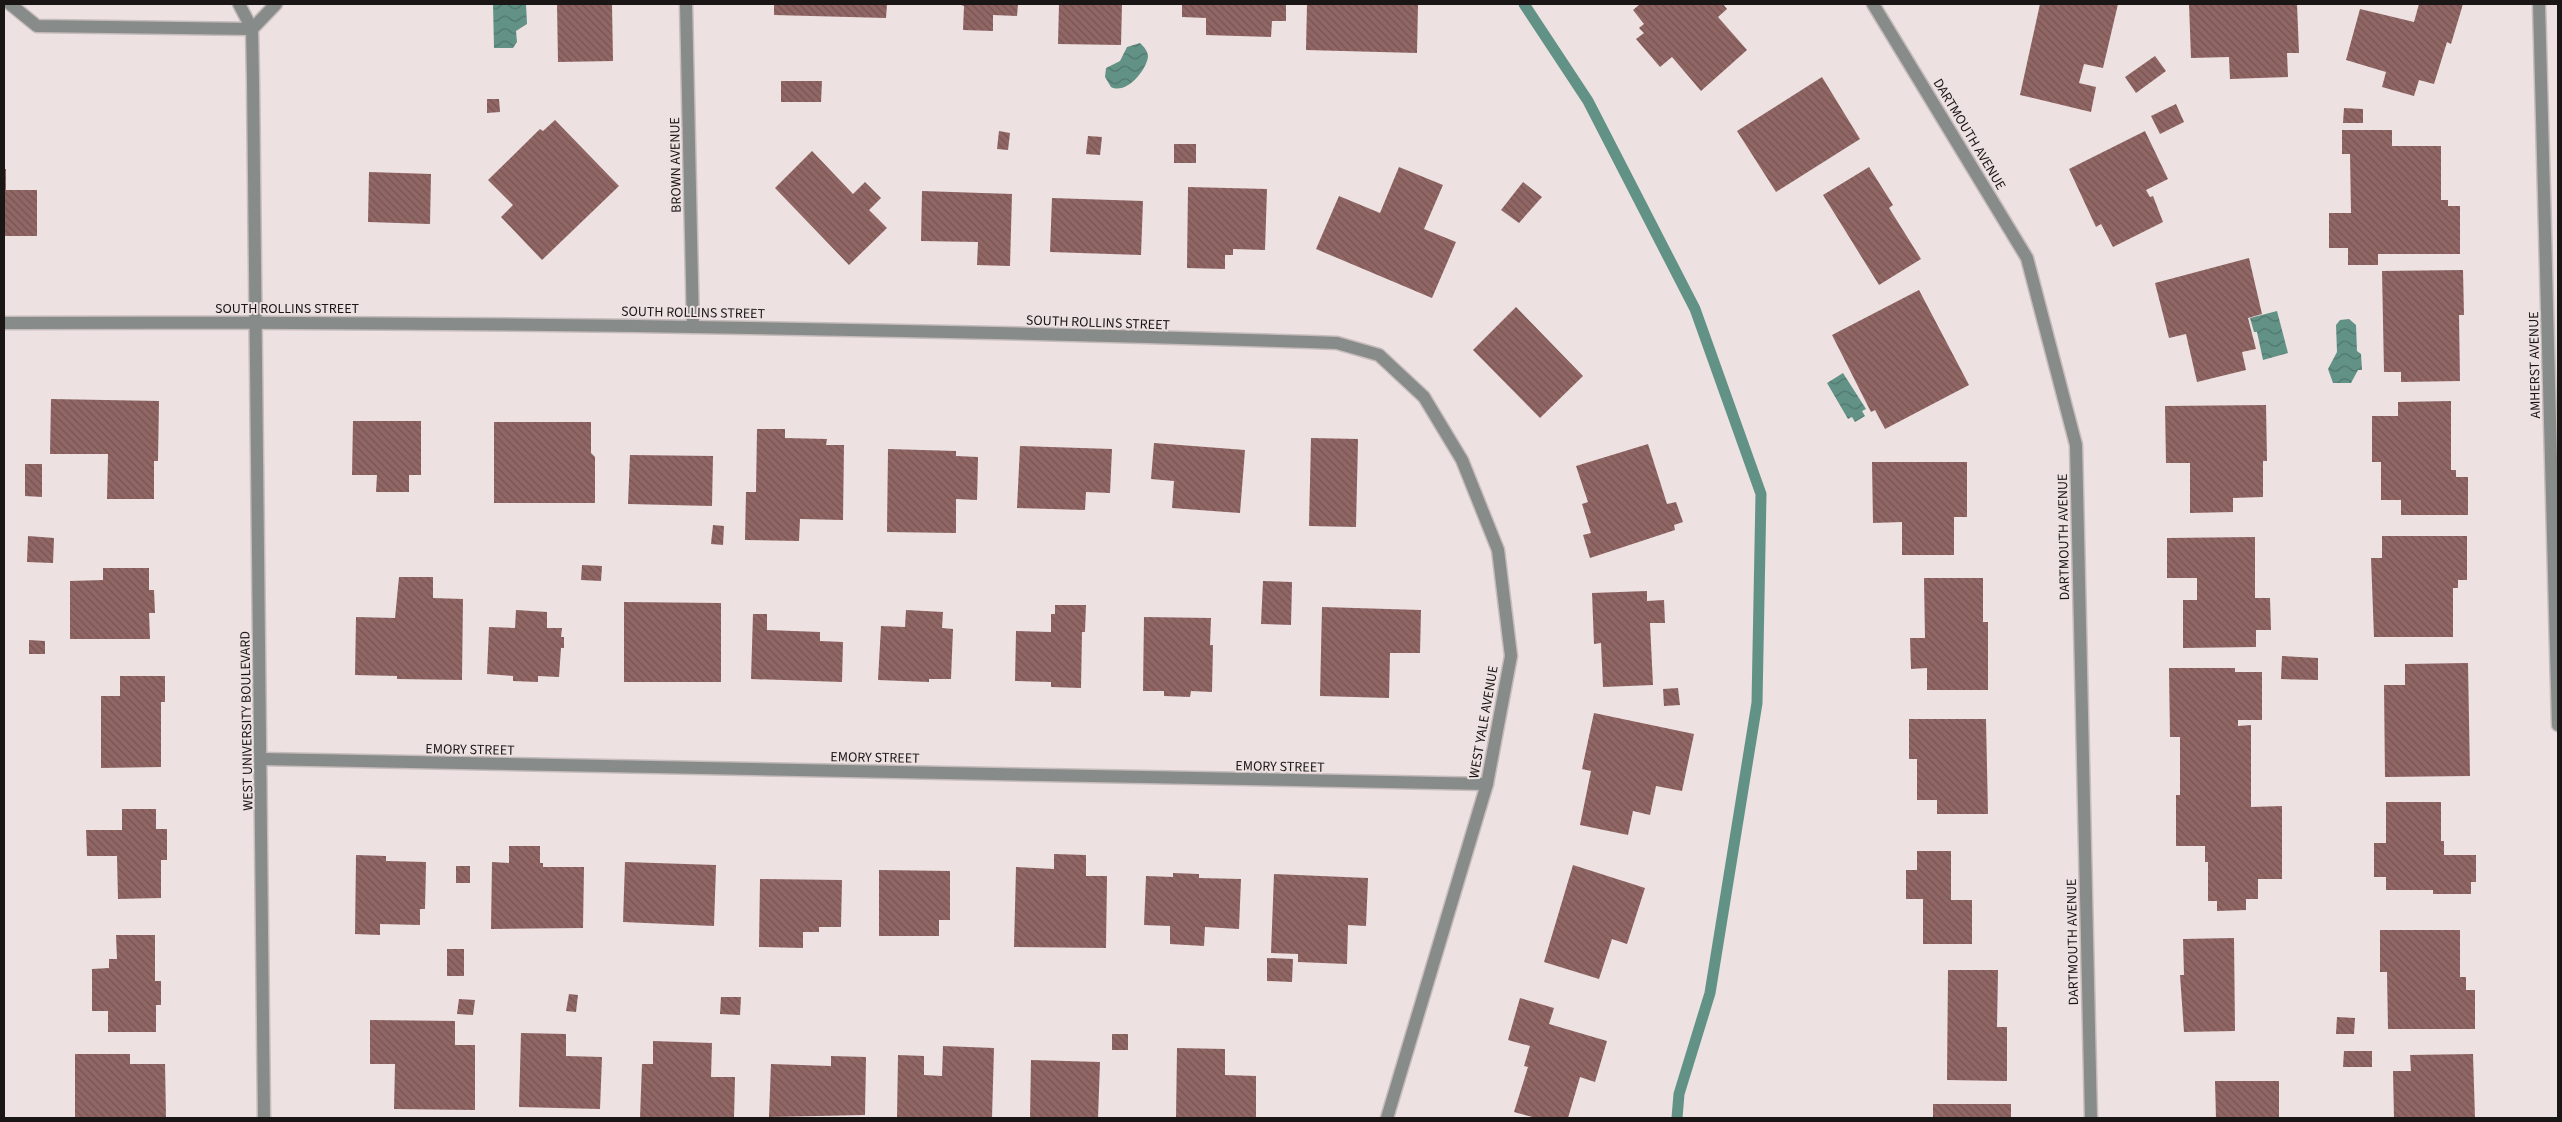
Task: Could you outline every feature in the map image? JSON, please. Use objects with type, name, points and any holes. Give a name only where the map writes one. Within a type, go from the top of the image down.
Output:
[{"type":"street","points":[[10,4],[38,26],[252,29],[276,4]]},
{"type":"street","points":[[240,4],[252,29]]},
{"type":"street","name":"BROWN AVENUE","points":[[686,4],[693,326]]},
{"type":"street","name":"DARTMOUTH AVENUE","points":[[1874,4],[2028,258],[2076,446],[2091,1118]]},
{"type":"street","name":"AMHERST AVENUE","points":[[2539,4],[2558,725]]},
{"type":"street","name":"WEST UNIVERSITY BOULEVARD","points":[[252,29],[254,323],[262,759],[264,1118]]},
{"type":"street","name":"SOUTH ROLLINS STREET","points":[[4,323],[693,326],[1329,342],[1379,355]]},
{"type":"street","name":"WEST YALE AVENUE","points":[[1379,355],[1424,397],[1462,460],[1498,550],[1511,656],[1487,784],[1387,1118]]},
{"type":"street","name":"EMORY STREET","points":[[262,759],[1487,784]]},
{"type":"water","points":[[493,4],[526,4],[527,24],[516,31],[517,42],[513,48],[494,48]]},
{"type":"water","points":[[1140,43],[1146,49],[1148,55],[1143,69],[1129,85],[1117,89],[1111,87],[1105,77],[1106,68],[1120,61],[1127,47]]},
{"type":"water","points":[[2277,311],[2288,353],[2263,360],[2257,332],[2254,332],[2250,318]]},
{"type":"water","points":[[2349,319],[2356,325],[2357,351],[2361,354],[2362,370],[2358,370],[2351,383],[2333,383],[2328,369],[2337,352],[2336,325],[2340,320]]},
{"type":"water","points":[[1843,373],[1866,409],[1862,411],[1865,416],[1855,422],[1852,417],[1848,419],[1827,383]]},
{"type":"building","points":[[557,4],[612,4],[613,61],[558,62]]},
{"type":"building","points":[[774,4],[887,4],[886,18],[774,15]]},
{"type":"building","points":[[958,4],[1018,4],[1017,16],[993,15],[993,31],[963,30],[964,6]]},
{"type":"building","points":[[1059,4],[1122,4],[1121,45],[1058,44]]},
{"type":"building","points":[[1182,4],[1286,4],[1286,21],[1272,21],[1271,37],[1206,35],[1206,18],[1182,17]]},
{"type":"building","points":[[1307,4],[1418,4],[1417,53],[1306,50]]},
{"type":"building","points":[[1640,4],[1723,4],[1727,9],[1718,17],[1747,50],[1701,91],[1672,57],[1660,67],[1636,39],[1644,33],[1639,28],[1644,24],[1633,10]]},
{"type":"building","points":[[2040,4],[2118,4],[2103,68],[2084,64],[2079,83],[2096,87],[2091,112],[2020,95]]},
{"type":"building","points":[[2189,4],[2297,4],[2299,53],[2287,53],[2288,77],[2230,79],[2229,57],[2191,58]]},
{"type":"building","points":[[2419,4],[2463,4],[2451,44],[2447,42],[2434,84],[2419,80],[2414,96],[2382,87],[2386,72],[2346,60],[2360,9],[2414,22]]},
{"type":"building","points":[[2155,56],[2166,71],[2136,93],[2125,77]]},
{"type":"building","points":[[1822,77],[1860,139],[1776,192],[1737,131]]},
{"type":"building","points":[[781,81],[822,81],[821,102],[781,102]]},
{"type":"building","points":[[487,99],[499,99],[500,112],[487,113]]},
{"type":"building","points":[[2176,104],[2184,122],[2160,134],[2151,116]]},
{"type":"building","points":[[2344,108],[2363,109],[2363,123],[2343,123]]},
{"type":"building","points":[[555,120],[619,186],[542,260],[501,217],[513,205],[488,180],[540,129],[543,131]]},
{"type":"building","points":[[2342,130],[2392,130],[2392,146],[2441,146],[2441,200],[2448,200],[2448,206],[2460,206],[2460,254],[2378,254],[2378,265],[2348,265],[2348,248],[2329,248],[2329,213],[2351,213],[2350,154],[2342,154]]},
{"type":"building","points":[[999,131],[1010,133],[1008,150],[997,149]]},
{"type":"building","points":[[2145,131],[2168,179],[2146,190],[2150,197],[2153,196],[2163,222],[2113,247],[2101,224],[2096,227],[2069,169]]},
{"type":"building","points":[[1088,136],[1102,137],[1100,155],[1086,154]]},
{"type":"building","points":[[1174,144],[1196,144],[1196,163],[1174,163]]},
{"type":"building","points":[[812,151],[853,194],[865,182],[881,198],[869,210],[887,228],[849,265],[775,188]]},
{"type":"building","points":[[1399,167],[1443,185],[1424,229],[1456,242],[1432,298],[1316,249],[1339,196],[1380,213]]},
{"type":"building","points":[[1869,167],[1893,205],[1889,208],[1921,259],[1879,285],[1823,195]]},
{"type":"building","points":[[4,169],[6,169],[6,190],[37,190],[37,236],[4,236]]},
{"type":"building","points":[[369,172],[431,174],[430,224],[368,222]]},
{"type":"building","points":[[1523,182],[1542,197],[1519,223],[1501,210]]},
{"type":"building","points":[[1188,187],[1267,189],[1265,250],[1233,249],[1233,255],[1225,255],[1225,269],[1187,268]]},
{"type":"building","points":[[922,191],[1012,194],[1010,266],[977,265],[978,242],[921,241]]},
{"type":"building","points":[[1052,198],[1143,201],[1141,255],[1050,252]]},
{"type":"building","points":[[2249,258],[2262,314],[2248,318],[2256,349],[2242,352],[2246,370],[2197,382],[2186,334],[2169,338],[2155,283]]},
{"type":"building","points":[[2463,270],[2464,315],[2459,315],[2460,381],[2401,382],[2401,372],[2384,372],[2382,271]]},
{"type":"building","points":[[1919,290],[1969,385],[1885,429],[1875,410],[1871,412],[1832,335]]},
{"type":"building","points":[[1516,307],[1583,376],[1540,418],[1473,350]]},
{"type":"building","points":[[51,399],[159,401],[158,461],[154,461],[154,499],[107,499],[108,454],[50,454]]},
{"type":"building","points":[[2451,401],[2451,470],[2456,470],[2456,477],[2468,477],[2468,515],[2401,515],[2401,500],[2381,500],[2381,462],[2372,462],[2372,416],[2398,416],[2398,402]]},
{"type":"building","points":[[2266,405],[2267,461],[2263,461],[2263,497],[2233,498],[2233,512],[2190,513],[2190,463],[2166,463],[2165,406]]},
{"type":"building","points":[[353,421],[421,421],[421,475],[409,475],[409,492],[376,492],[377,475],[352,475]]},
{"type":"building","points":[[494,422],[591,422],[591,453],[595,457],[595,503],[494,503]]},
{"type":"building","points":[[757,429],[785,429],[785,438],[827,439],[826,445],[844,445],[843,520],[800,519],[799,541],[745,540],[746,492],[756,492]]},
{"type":"building","points":[[1311,438],[1358,439],[1356,527],[1309,526]]},
{"type":"building","points":[[1154,443],[1245,450],[1240,513],[1172,508],[1174,481],[1151,479]]},
{"type":"building","points":[[1648,444],[1667,504],[1676,502],[1683,522],[1674,525],[1675,530],[1590,558],[1583,535],[1591,533],[1582,504],[1588,502],[1576,466]]},
{"type":"building","points":[[1020,446],[1112,449],[1110,493],[1086,492],[1085,510],[1017,508]]},
{"type":"building","points":[[888,449],[956,451],[956,456],[978,457],[977,500],[956,499],[956,533],[887,532]]},
{"type":"building","points":[[630,455],[713,456],[712,506],[628,504]]},
{"type":"building","points":[[1872,462],[1967,462],[1967,517],[1954,517],[1954,555],[1902,555],[1902,522],[1873,523]]},
{"type":"building","points":[[25,464],[42,464],[42,497],[25,496]]},
{"type":"building","points":[[713,525],[724,526],[723,545],[711,544]]},
{"type":"building","points":[[28,536],[54,538],[53,563],[27,562]]},
{"type":"building","points":[[2382,536],[2467,536],[2467,580],[2458,580],[2458,588],[2453,588],[2453,637],[2374,637],[2371,558],[2382,558]]},
{"type":"building","points":[[2255,537],[2255,598],[2270,598],[2271,630],[2256,630],[2256,647],[2183,648],[2183,600],[2197,600],[2197,578],[2167,578],[2167,538]]},
{"type":"building","points":[[582,565],[602,566],[601,581],[581,580]]},
{"type":"building","points":[[103,568],[149,568],[149,590],[154,590],[155,613],[149,613],[150,639],[70,639],[70,581],[103,580]]},
{"type":"building","points":[[399,577],[433,577],[433,598],[463,599],[462,680],[397,679],[397,676],[355,675],[356,617],[395,618]]},
{"type":"building","points":[[1924,578],[1983,578],[1983,622],[1988,622],[1988,690],[1927,690],[1927,668],[1911,669],[1910,638],[1925,638]]},
{"type":"building","points":[[1263,581],[1292,582],[1291,625],[1261,624]]},
{"type":"building","points":[[1647,591],[1647,601],[1664,600],[1665,623],[1650,623],[1653,685],[1603,687],[1601,643],[1594,644],[1592,593]]},
{"type":"building","points":[[624,602],[721,603],[721,682],[624,682]]},
{"type":"building","points":[[1055,605],[1086,605],[1085,632],[1082,632],[1081,688],[1051,687],[1051,682],[1015,681],[1016,631],[1051,632],[1051,614],[1055,614]]},
{"type":"building","points":[[1322,607],[1421,610],[1420,653],[1390,653],[1389,698],[1320,696]]},
{"type":"building","points":[[516,610],[547,612],[547,628],[562,628],[561,637],[564,637],[564,648],[561,648],[559,677],[538,676],[538,682],[513,681],[513,676],[487,674],[489,627],[515,628]]},
{"type":"building","points":[[906,610],[943,612],[942,628],[953,629],[951,679],[929,679],[929,682],[878,680],[881,626],[905,627]]},
{"type":"building","points":[[753,614],[767,614],[767,630],[820,632],[820,641],[843,642],[842,682],[751,679]]},
{"type":"building","points":[[1144,617],[1211,618],[1210,645],[1213,645],[1212,692],[1191,691],[1190,697],[1164,696],[1164,691],[1143,691]]},
{"type":"building","points":[[29,640],[45,641],[45,654],[29,654]]},
{"type":"building","points":[[2282,656],[2318,658],[2318,680],[2281,679]]},
{"type":"building","points":[[2468,663],[2470,776],[2385,777],[2384,685],[2405,685],[2405,664]]},
{"type":"building","points":[[2169,668],[2235,668],[2235,672],[2262,672],[2262,720],[2238,720],[2238,726],[2251,725],[2251,807],[2282,806],[2282,879],[2258,879],[2258,899],[2246,899],[2246,910],[2217,911],[2217,901],[2208,901],[2208,862],[2205,862],[2205,846],[2176,846],[2176,795],[2180,795],[2180,737],[2170,737]]},
{"type":"building","points":[[120,676],[165,676],[165,702],[161,702],[161,767],[101,768],[101,696],[120,696]]},
{"type":"building","points":[[1678,688],[1680,705],[1664,706],[1663,689]]},
{"type":"building","points":[[1594,713],[1694,734],[1682,791],[1656,786],[1650,815],[1633,811],[1628,835],[1580,825],[1591,771],[1582,769]]},
{"type":"building","points":[[1909,719],[1986,719],[1988,814],[1937,814],[1937,800],[1917,800],[1917,759],[1909,759]]},
{"type":"building","points":[[2386,802],[2441,802],[2441,841],[2444,841],[2444,855],[2476,855],[2476,882],[2471,882],[2471,894],[2433,894],[2433,890],[2386,890],[2386,877],[2374,877],[2374,843],[2386,843]]},
{"type":"building","points":[[122,809],[156,809],[156,829],[167,829],[167,860],[161,860],[161,898],[118,899],[117,856],[87,856],[86,830],[122,830]]},
{"type":"building","points":[[509,846],[540,846],[540,863],[543,863],[543,867],[584,867],[583,928],[491,929],[492,862],[509,863]]},
{"type":"building","points":[[1917,851],[1951,851],[1951,900],[1972,900],[1972,944],[1923,944],[1923,899],[1906,899],[1906,870],[1917,870]]},
{"type":"building","points":[[1054,854],[1086,855],[1086,876],[1107,876],[1106,948],[1014,947],[1016,867],[1054,869]]},
{"type":"building","points":[[356,855],[386,856],[386,861],[426,862],[425,909],[420,909],[420,925],[380,924],[380,935],[355,934]]},
{"type":"building","points":[[625,862],[716,865],[714,926],[623,922]]},
{"type":"building","points":[[1573,865],[1645,888],[1627,944],[1612,939],[1599,979],[1544,962]]},
{"type":"building","points":[[456,866],[470,866],[470,883],[456,883]]},
{"type":"building","points":[[879,870],[950,871],[950,920],[939,920],[939,936],[879,936]]},
{"type":"building","points":[[1173,873],[1199,874],[1199,878],[1241,879],[1239,929],[1205,927],[1204,946],[1170,944],[1170,926],[1144,925],[1146,876],[1173,877]]},
{"type":"building","points":[[1274,874],[1368,878],[1366,926],[1348,925],[1347,964],[1298,962],[1298,954],[1271,953]]},
{"type":"building","points":[[760,879],[842,880],[841,927],[819,927],[819,932],[803,932],[803,948],[759,947]]},
{"type":"building","points":[[2380,930],[2460,930],[2460,977],[2466,977],[2466,990],[2475,990],[2475,1029],[2388,1029],[2387,972],[2380,972]]},
{"type":"building","points":[[116,935],[155,935],[155,981],[161,981],[161,1005],[156,1005],[156,1032],[108,1032],[108,1011],[92,1011],[92,969],[109,968],[109,959],[117,959]]},
{"type":"building","points":[[2234,938],[2235,1031],[2184,1032],[2180,975],[2184,975],[2183,939]]},
{"type":"building","points":[[447,949],[464,949],[464,976],[447,976]]},
{"type":"building","points":[[1267,958],[1293,959],[1292,982],[1267,981]]},
{"type":"building","points":[[1948,970],[1998,970],[1997,1027],[2007,1027],[2007,1081],[1947,1080]]},
{"type":"building","points":[[569,994],[578,995],[576,1012],[566,1011]]},
{"type":"building","points":[[721,997],[741,997],[740,1015],[720,1014]]},
{"type":"building","points":[[1520,998],[1554,1008],[1549,1024],[1607,1041],[1595,1082],[1580,1077],[1568,1118],[1536,1118],[1514,1112],[1528,1067],[1524,1066],[1530,1046],[1508,1040]]},
{"type":"building","points":[[459,999],[475,1000],[473,1015],[457,1014]]},
{"type":"building","points":[[2337,1017],[2355,1018],[2354,1034],[2336,1034]]},
{"type":"building","points":[[370,1020],[455,1021],[455,1045],[475,1045],[475,1110],[394,1109],[395,1064],[370,1064]]},
{"type":"building","points":[[521,1033],[566,1034],[566,1056],[602,1057],[600,1109],[519,1107]]},
{"type":"building","points":[[1112,1034],[1128,1034],[1128,1050],[1112,1050]]},
{"type":"building","points":[[653,1041],[712,1043],[711,1077],[735,1077],[734,1118],[640,1118],[642,1064],[653,1064]]},
{"type":"building","points":[[943,1046],[994,1048],[992,1118],[897,1118],[898,1055],[924,1056],[924,1075],[942,1076]]},
{"type":"building","points":[[1177,1048],[1225,1049],[1225,1075],[1256,1076],[1256,1118],[1176,1118]]},
{"type":"building","points":[[2344,1051],[2372,1051],[2372,1067],[2343,1067]]},
{"type":"building","points":[[75,1054],[130,1054],[130,1064],[165,1064],[166,1118],[75,1118]]},
{"type":"building","points":[[2473,1054],[2475,1118],[2394,1118],[2393,1071],[2411,1071],[2410,1055]]},
{"type":"building","points":[[831,1056],[866,1057],[865,1115],[769,1117],[771,1064],[831,1066]]},
{"type":"building","points":[[1031,1060],[1100,1062],[1098,1118],[1030,1118]]},
{"type":"building","points":[[2215,1081],[2279,1081],[2279,1118],[2216,1118]]},
{"type":"building","points":[[1933,1104],[2011,1104],[2011,1118],[1933,1118]]},
{"type":"waterway","points":[[1524,4],[1588,101],[1695,309],[1761,494],[1757,703],[1710,993],[1679,1094],[1677,1118]]}]
